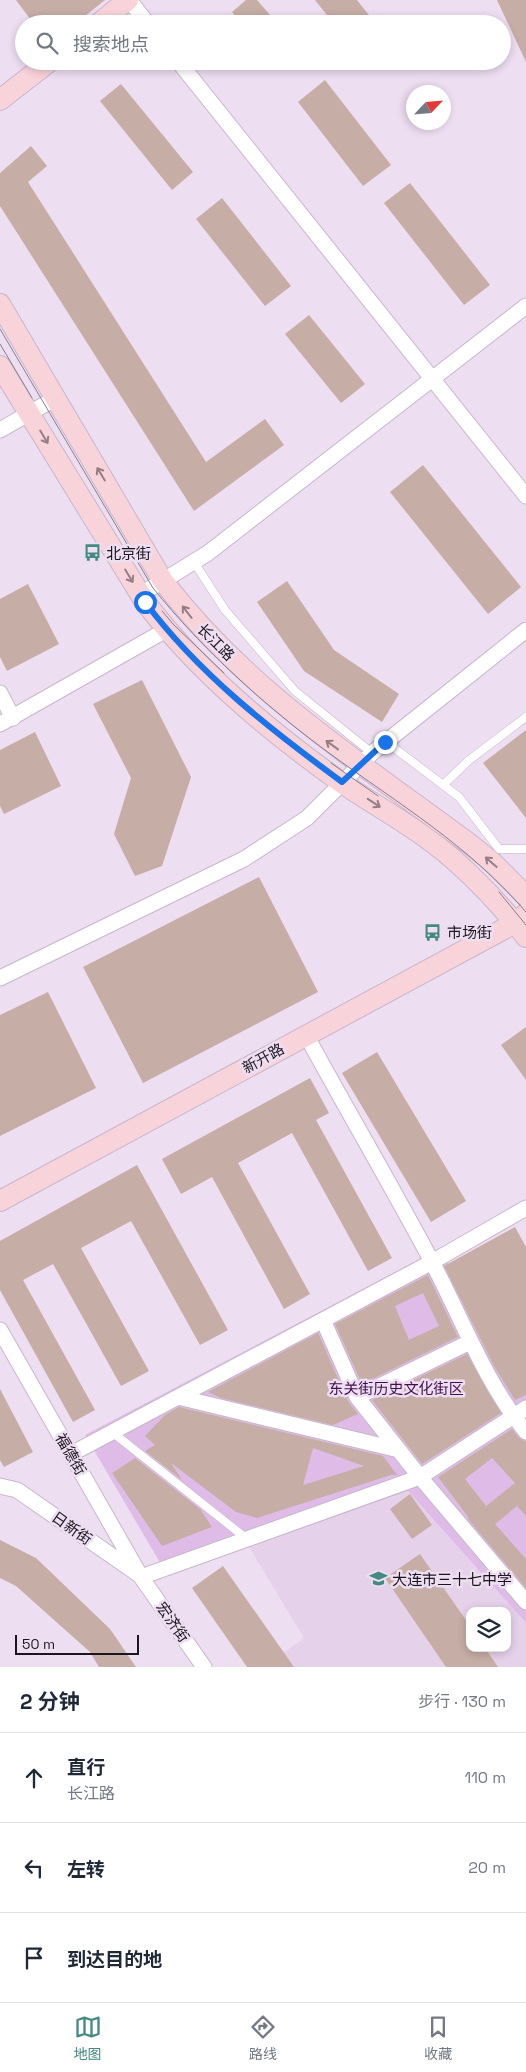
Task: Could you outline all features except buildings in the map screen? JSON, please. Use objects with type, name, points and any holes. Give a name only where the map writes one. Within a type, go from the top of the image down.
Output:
[{"type":"main road","points":[[110,15],[129,0]]},
{"type":"main road","points":[[0,100],[38,70]]},
{"type":"main road","name":"长江路","points":[[0,304],[163,581],[191,617],[242,668],[312,729],[366,759],[492,862],[526,896]]},
{"type":"main road","name":"长江路","points":[[0,366],[140,595],[166,630],[191,656],[257,717],[342,782],[404,823],[453,859],[522,925]]},
{"type":"main road","name":"新开路","points":[[0,1201],[306,1035],[522,925]]},
{"type":"street","points":[[129,0],[141,15]]},
{"type":"street","points":[[185,70],[526,496]]},
{"type":"street","points":[[140,595],[194,562],[526,306]]},
{"type":"street","points":[[0,430],[56,398]]},
{"type":"street","points":[[0,693],[6,721],[166,630]]},
{"type":"street","points":[[0,978],[244,859],[306,818],[385,742],[526,630]]},
{"type":"street","points":[[306,1035],[432,1262],[470,1342],[512,1416],[526,1432]]},
{"type":"street","points":[[71,1454],[432,1262],[526,1208]]},
{"type":"street","points":[[322,1320],[358,1397],[420,1477],[526,1602]]},
{"type":"street","name":"福德街","points":[[0,1330],[142,1577]]},
{"type":"street","points":[[358,1397],[470,1342]]},
{"type":"street","points":[[178,1397],[399,1450]]},
{"type":"street","points":[[142,1577],[420,1477],[526,1408]]},
{"type":"street","name":"日新街","points":[[0,1486],[17,1490],[142,1577]]},
{"type":"street","name":"宏济街","points":[[142,1577],[204,1667]]},
{"type":"lane","points":[[194,562],[225,610],[295,691],[366,759]]},
{"type":"lane","points":[[443,785],[468,761],[526,717]]},
{"type":"lane","points":[[385,742],[459,797],[499,849],[526,849]]},
{"type":"lane","points":[[112,1432],[247,1539]]},
{"type":"shaded area","name":"大连市三十七中学","points":[[408,1491],[526,1623],[526,1667],[264,1667],[304,1638],[249,1547]]},
{"type":"green space","name":"东关街历史文化街区","points":[[441,1248],[514,1395],[526,1390],[526,1623],[408,1491],[168,1576],[85,1435]]},
{"type":"tram line","points":[[0,329],[153,588],[172,611],[214,655],[258,696],[329,753],[432,826],[480,866],[526,912]]},
{"type":"tram line","points":[[0,344],[32,398]]},
{"type":"tram line","points":[[162,611],[224,673]]},
{"type":"tram line","points":[[331,763],[378,796]]},
{"type":"tram line","points":[[499,892],[526,925]]},
{"type":"place","name":"北京街","points":[[92,553]]},
{"type":"place","name":"市场街","points":[[433,932]]},
{"type":"place","name":"大连市三十七中学","points":[[378,1579]]},
{"type":"route","points":[[145,602],[166,630],[215,679],[257,717],[342,782],[385,742]]}]
